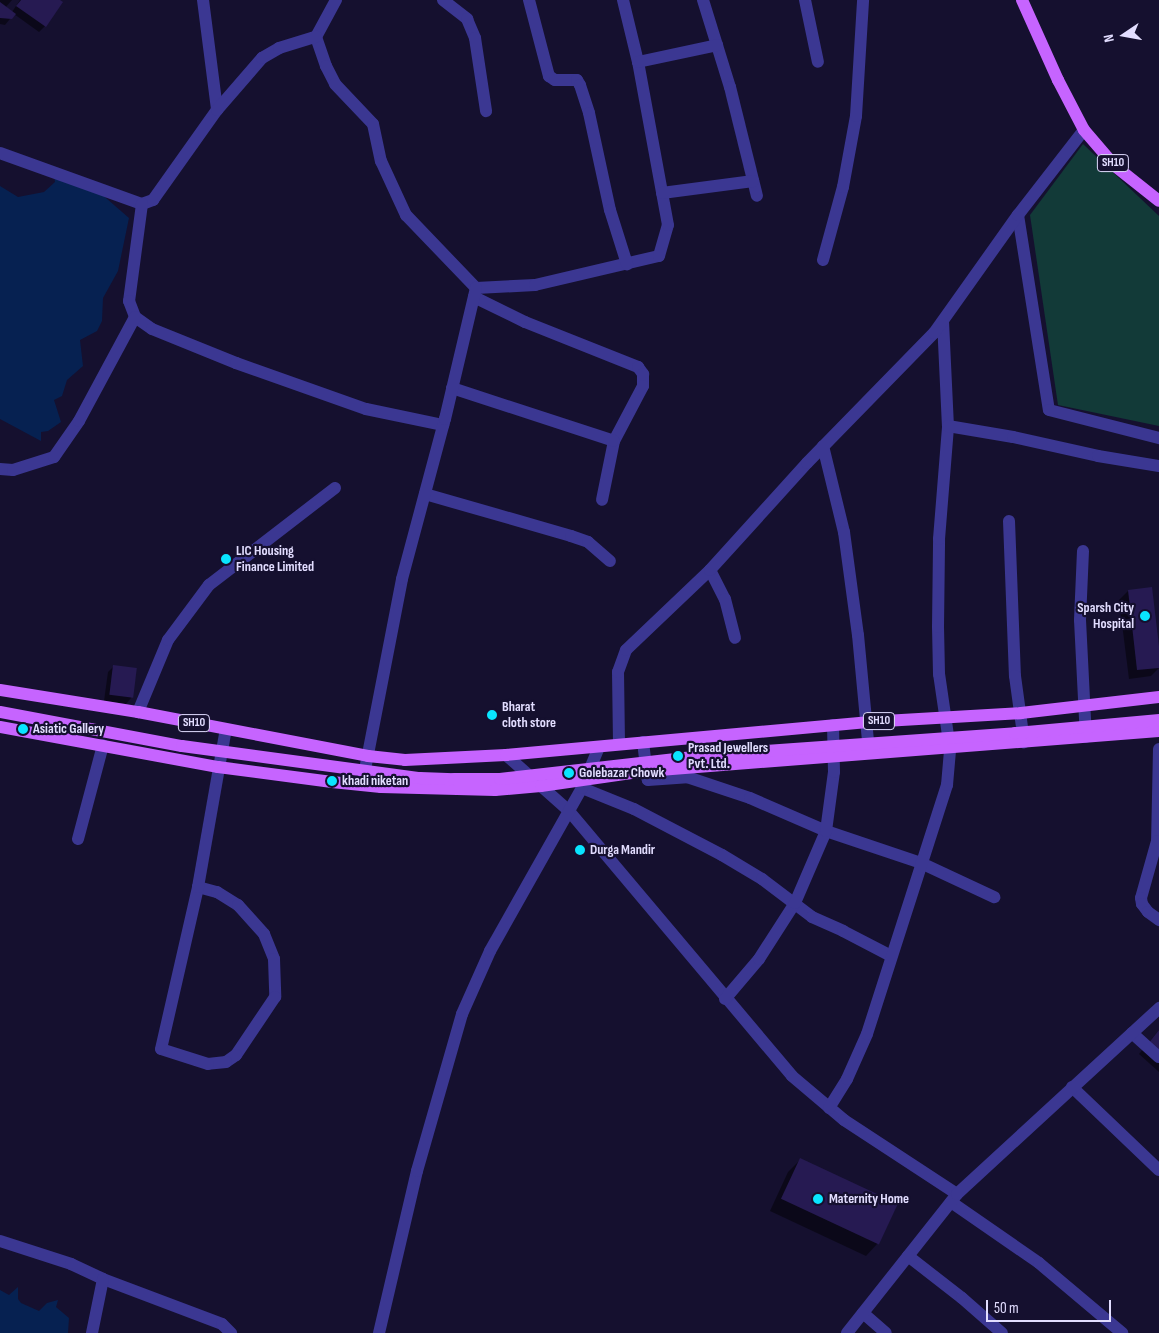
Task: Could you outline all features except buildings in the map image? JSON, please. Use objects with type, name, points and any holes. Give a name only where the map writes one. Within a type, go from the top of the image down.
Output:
[{"type":"main road","name":"SH10","points":[[1022,0],[1058,80],[1084,130],[1115,166],[1159,201]]},
{"type":"main road","name":"SH10","points":[[0,690],[138,712],[368,756],[428,759],[599,747],[619,743],[833,724],[1021,713],[1159,696]]},
{"type":"main road","points":[[0,712],[182,746],[420,778],[454,779],[500,779],[710,755],[1159,720]]},
{"type":"main road","points":[[0,726],[218,767],[362,785],[495,790],[584,784],[647,771],[833,755],[950,749],[1159,731]]},
{"type":"street","points":[[203,0],[217,110]]},
{"type":"street","points":[[0,152],[142,204],[153,200],[217,110],[262,58],[279,48],[316,37],[336,0]]},
{"type":"street","points":[[443,0],[467,19],[476,38],[486,111]]},
{"type":"street","points":[[529,0],[549,76],[555,80],[577,80],[580,85],[589,113],[610,210],[627,264]]},
{"type":"street","points":[[475,293],[535,285],[659,256],[668,225],[638,62],[623,0]]},
{"type":"street","points":[[703,0],[757,196]]},
{"type":"street","points":[[806,0],[818,62]]},
{"type":"street","points":[[823,260],[843,187],[856,116],[863,0]]},
{"type":"street","points":[[316,37],[336,84],[373,124],[381,161],[406,215],[475,293],[525,322],[638,367],[643,374],[643,386],[614,441],[602,500]]},
{"type":"street","points":[[638,62],[717,46]]},
{"type":"street","points":[[619,743],[618,672],[620,661],[626,650],[710,570],[823,446],[934,333],[1018,215],[1084,130]]},
{"type":"street","points":[[662,193],[753,181]]},
{"type":"street","points":[[142,204],[129,301],[136,317],[152,329],[236,364],[366,409],[443,425]]},
{"type":"street","points":[[1018,215],[1050,410],[1159,438]]},
{"type":"street","points":[[362,785],[402,580],[443,425],[475,293]]},
{"type":"street","points":[[0,469],[13,470],[54,457],[79,420],[136,317]]},
{"type":"street","points":[[829,1108],[847,1079],[867,1034],[947,785],[950,749],[939,674],[938,627],[940,539],[948,426],[943,321]]},
{"type":"street","points":[[452,388],[614,441]]},
{"type":"street","points":[[948,426],[1159,466]]},
{"type":"street","points":[[823,446],[844,532],[869,753]]},
{"type":"street","points":[[138,712],[168,640],[209,585],[335,488]]},
{"type":"street","points":[[425,494],[588,542],[610,561]]},
{"type":"street","points":[[1009,521],[1015,676],[1024,742]]},
{"type":"street","points":[[1084,551],[1080,620],[1086,737]]},
{"type":"street","points":[[710,570],[725,600],[735,638]]},
{"type":"street","points":[[725,999],[759,959],[795,903],[826,831],[834,772],[833,724]]},
{"type":"street","points":[[198,887],[217,892],[238,905],[264,934],[274,959],[275,997],[236,1055],[226,1062],[208,1064],[161,1049],[198,887],[226,728]]},
{"type":"street","points":[[643,742],[648,780],[687,777],[750,798],[826,831],[921,863],[994,897]]},
{"type":"street","points":[[78,839],[103,745]]},
{"type":"street","points":[[379,1333],[417,1171],[462,1014],[490,951],[584,784],[599,747]]},
{"type":"street","points":[[1159,749],[1157,842],[1141,898],[1142,904],[1148,912],[1159,920]]},
{"type":"street","points":[[506,755],[570,810],[725,999],[792,1076],[829,1108],[914,1168],[1038,1263],[1122,1333]]},
{"type":"street","points":[[584,784],[722,855],[762,879],[812,918],[843,931],[891,956]]},
{"type":"street","points":[[847,1333],[954,1198],[1159,1008]]},
{"type":"street","points":[[1132,1033],[1159,1057]]},
{"type":"street","points":[[1072,1087],[1159,1170]]},
{"type":"street","points":[[0,1241],[71,1264],[103,1279],[179,1307],[226,1328]]},
{"type":"street","points":[[908,1256],[962,1298],[1002,1333]]},
{"type":"street","points":[[92,1333],[103,1279]]},
{"type":"street","points":[[863,1313],[886,1333]]},
{"type":"green space","points":[[1083,144],[1159,216],[1159,426],[1058,405],[1030,215]]},
{"type":"water","points":[[53,170],[91,185],[129,218],[118,271],[103,298],[102,321],[97,331],[80,340],[83,366],[67,380],[62,396],[54,400],[61,422],[48,431],[41,432],[41,441],[0,419],[0,186],[18,197],[44,192],[55,182]]},
{"type":"water","points":[[18,1287],[18,1299],[21,1303],[39,1311],[47,1303],[58,1300],[56,1307],[69,1318],[68,1333],[0,1333],[0,1290],[9,1295]]},
{"type":"place","name":"LIC Housing Finance Limited","points":[[226,559]]},
{"type":"place","name":"Sparsh City Hospital","points":[[1145,616]]},
{"type":"place","name":"Bharat cloth store","points":[[492,715]]},
{"type":"place","name":"Asiatic Gallery","points":[[23,729]]},
{"type":"place","name":"Prasad Jewellers Pvt. Ltd.","points":[[678,756]]},
{"type":"place","name":"Golebazar Chowk","points":[[569,773]]},
{"type":"place","name":"khadi niketan","points":[[332,781]]},
{"type":"place","name":"Durga Mandir","points":[[580,850]]},
{"type":"place","name":"Maternity Home","points":[[818,1199]]}]
